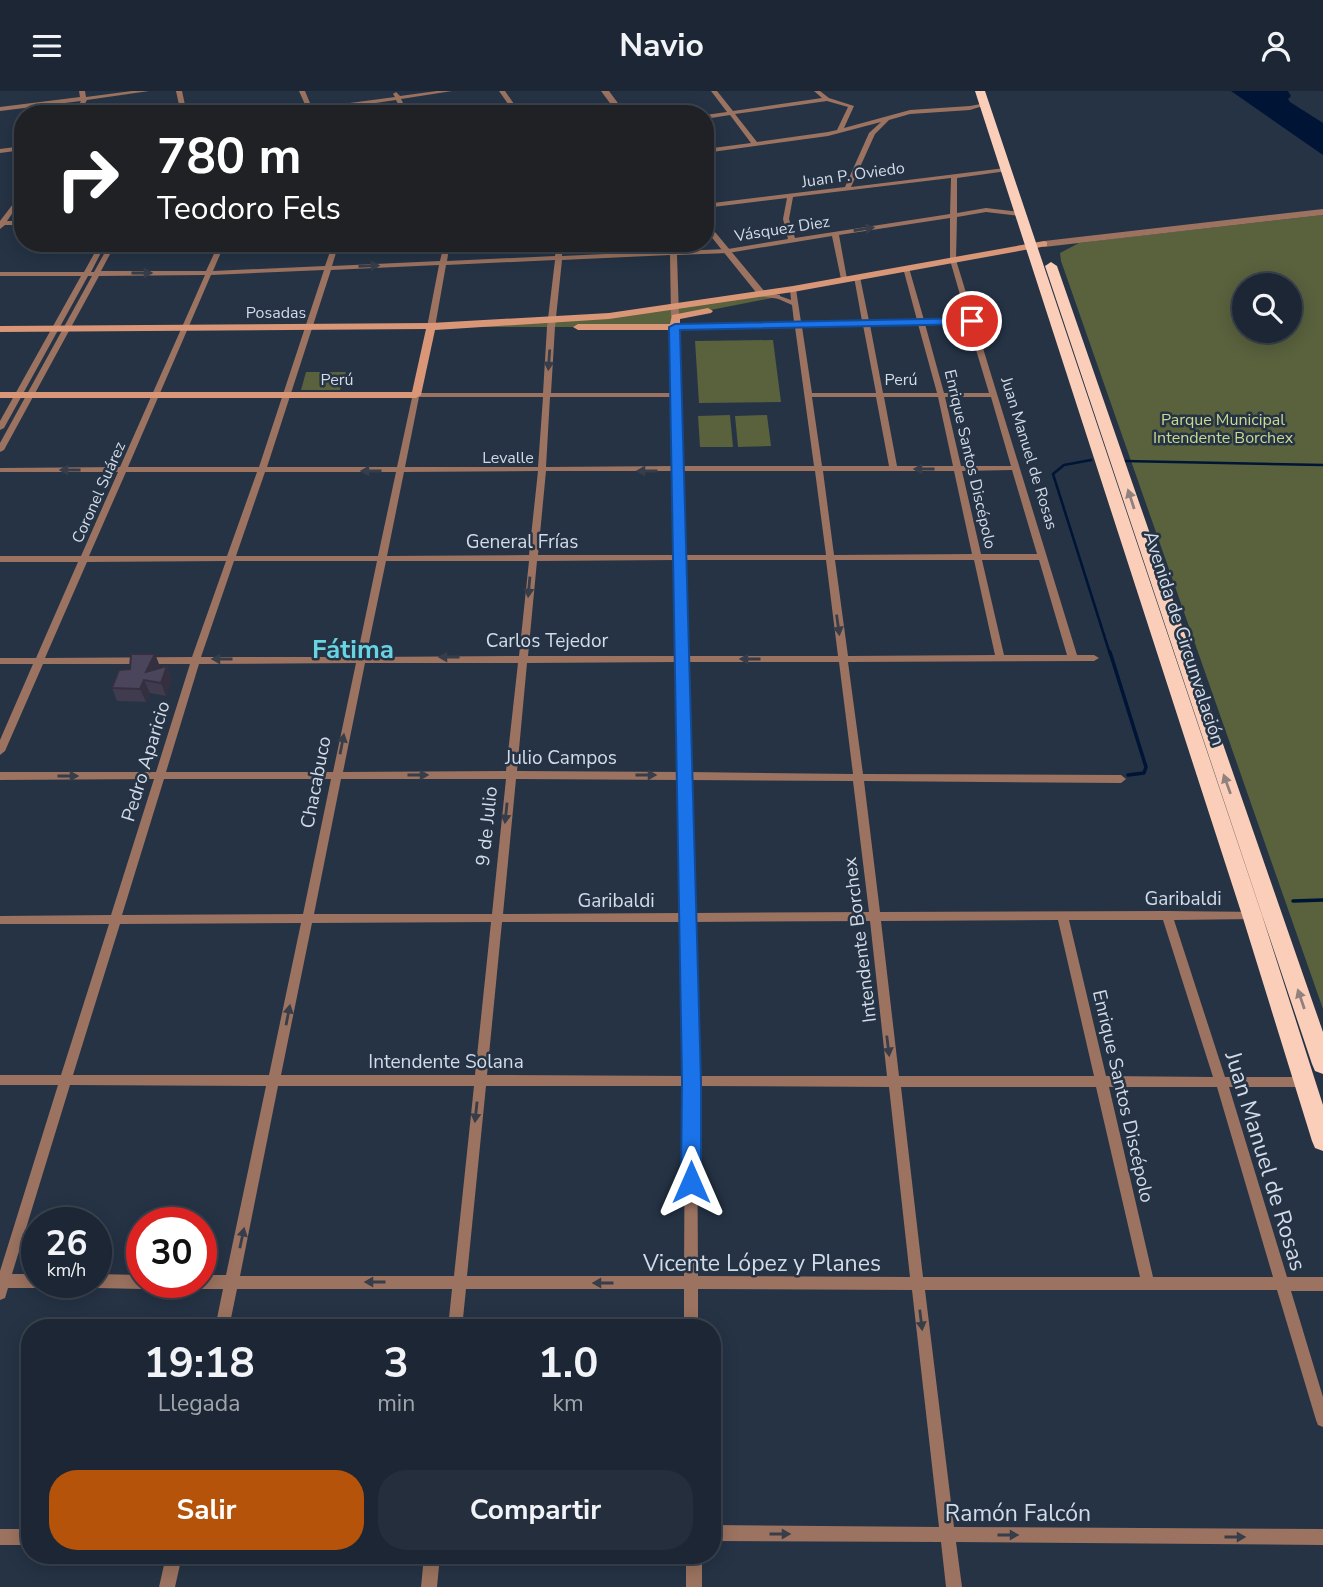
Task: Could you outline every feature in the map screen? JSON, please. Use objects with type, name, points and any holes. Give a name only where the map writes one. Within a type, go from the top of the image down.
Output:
[{"type":"highway","name":"Avenida de Circunvalación","points":[[980,91],[1004,170],[1020,213],[1037,245]]},
{"type":"highway","name":"Avenida de Circunvalación","points":[[1000,151],[1029,205],[1037,245],[1263,915],[1323,1064]]},
{"type":"highway","name":"Avenida de Circunvalación","points":[[1263,915],[1303,1082],[1323,1141]]},
{"type":"main road","points":[[551,323],[609,316],[675,317],[762,294],[1037,245]]},
{"type":"main road","points":[[551,323],[675,317],[776,297],[793,289]]},
{"type":"main road","name":"Posadas","points":[[0,329],[431,327],[551,323]]},
{"type":"main road","name":"Chacabuco","points":[[416,395],[431,327]]},
{"type":"main road","name":"Perú","points":[[0,395],[416,395]]},
{"type":"street","points":[[81,105],[84,99],[82,91]]},
{"type":"street","points":[[34,105],[146,91]]},
{"type":"street","points":[[394,91],[402,105]]},
{"type":"street","points":[[354,105],[449,91]]},
{"type":"street","points":[[714,91],[755,144]]},
{"type":"street","points":[[817,91],[827,99],[851,106],[840,130]]},
{"type":"street","points":[[714,116],[827,99]]},
{"type":"street","points":[[714,150],[840,130],[924,110],[986,108]]},
{"type":"street","points":[[847,189],[872,134],[889,118]]},
{"type":"street","points":[[852,127],[872,134]]},
{"type":"street","name":"Juan P. Oviedo","points":[[714,205],[1004,170]]},
{"type":"street","name":"Juan Manuel de Rosas","points":[[954,175],[951,215],[953,260],[1073,658]]},
{"type":"street","points":[[790,197],[786,219],[792,241]]},
{"type":"street","points":[[1,225],[14,206]]},
{"type":"street","name":"Vásquez Diez","points":[[714,252],[951,215],[998,210],[1020,213]]},
{"type":"street","points":[[1037,245],[1323,212]]},
{"type":"street","points":[[714,234],[762,294],[795,304]]},
{"type":"street","points":[[835,234],[844,279]]},
{"type":"street","points":[[0,428],[98,252]]},
{"type":"street","points":[[0,450],[108,252]]},
{"type":"street","name":"Coronel Suárez","points":[[0,751],[218,252]]},
{"type":"street","name":"Pedro Aparicio","points":[[1,1285],[196,659],[334,252]]},
{"type":"street","name":"Chacabuco","points":[[431,327],[445,252]]},
{"type":"street","name":"9 de Julio","points":[[456,1319],[542,471],[551,323],[559,252]]},
{"type":"street","name":"Vásquez Diez","points":[[0,274],[210,273],[710,252]]},
{"type":"street","points":[[674,254],[676,471],[681,558],[691,1081],[691,1319]]},
{"type":"street","name":"Enrique Santos Discépolo","points":[[906,268],[941,395],[1000,659]]},
{"type":"street","points":[[857,277],[894,469]]},
{"type":"street","name":"Intendente Borchex","points":[[793,289],[858,776],[916,1284],[954,1587]]},
{"type":"street","points":[[675,317],[799,326],[972,321]]},
{"type":"street","name":"Perú","points":[[808,394],[994,395]]},
{"type":"street","name":"Chacabuco","points":[[224,1319],[416,395]]},
{"type":"street","name":"Perú","points":[[416,395],[675,395]]},
{"type":"street","name":"Levalle","points":[[0,470],[676,471],[1016,468]]},
{"type":"street","name":"General Frías","points":[[0,559],[1043,557]]},
{"type":"street","name":"Carlos Tejedor","points":[[0,661],[1094,657]]},
{"type":"street","name":"Julio Campos","points":[[0,776],[684,775],[1121,779]]},
{"type":"street","name":"Juan Manuel de Rosas","points":[[1167,915],[1221,1082],[1323,1420]]},
{"type":"street","name":"Garibaldi","points":[[0,920],[1263,915]]},
{"type":"street","name":"Enrique Santos Discépolo","points":[[1063,916],[1148,1284]]},
{"type":"street","name":"Intendente Solana","points":[[0,1080],[1303,1082]]},
{"type":"street","name":"Vicente López y Planes","points":[[217,1282],[1323,1284]]},
{"type":"street","points":[[1,1285],[21,1283]]},
{"type":"street","name":"Ramón Falcón","points":[[721,1533],[1323,1537]]},
{"type":"street","points":[[0,1537],[21,1537]]},
{"type":"street","points":[[167,1587],[172,1564]]},
{"type":"street","points":[[429,1587],[431,1564]]},
{"type":"street","points":[[694,1564],[695,1587]]},
{"type":"green space","name":"Parque Municipal Intendente Borchex","points":[[1323,215],[1323,1009],[1061,261],[1060,253],[1079,243]]},
{"type":"green space","points":[[762,294],[777,297],[675,317],[675,327],[452,327],[609,316]]},
{"type":"green space","points":[[773,340],[781,402],[699,403],[695,341]]},
{"type":"green space","points":[[306,372],[346,372],[340,390],[301,390]]},
{"type":"green space","points":[[730,415],[733,447],[700,447],[698,416]]},
{"type":"green space","points":[[767,415],[771,446],[738,447],[735,416]]},
{"type":"water","points":[[1231,91],[1288,91],[1290,102],[1323,123],[1323,155]]},
{"type":"building","points":[[131,654],[155,654],[146,672],[167,666],[161,683],[144,680],[140,689],[112,688],[119,670],[130,669]]},
{"type":"waterway","points":[[1091,460],[1064,465],[1053,474],[1110,654]]},
{"type":"waterway","points":[[1124,461],[1323,465]]},
{"type":"waterway","points":[[1110,652],[1146,767],[1144,773],[1128,775]]},
{"type":"waterway","points":[[1293,901],[1323,900]]},
{"type":"district","name":"Fátima","points":[[353,649]]},
{"type":"route","points":[[691,1182],[675,327],[972,321]]}]
